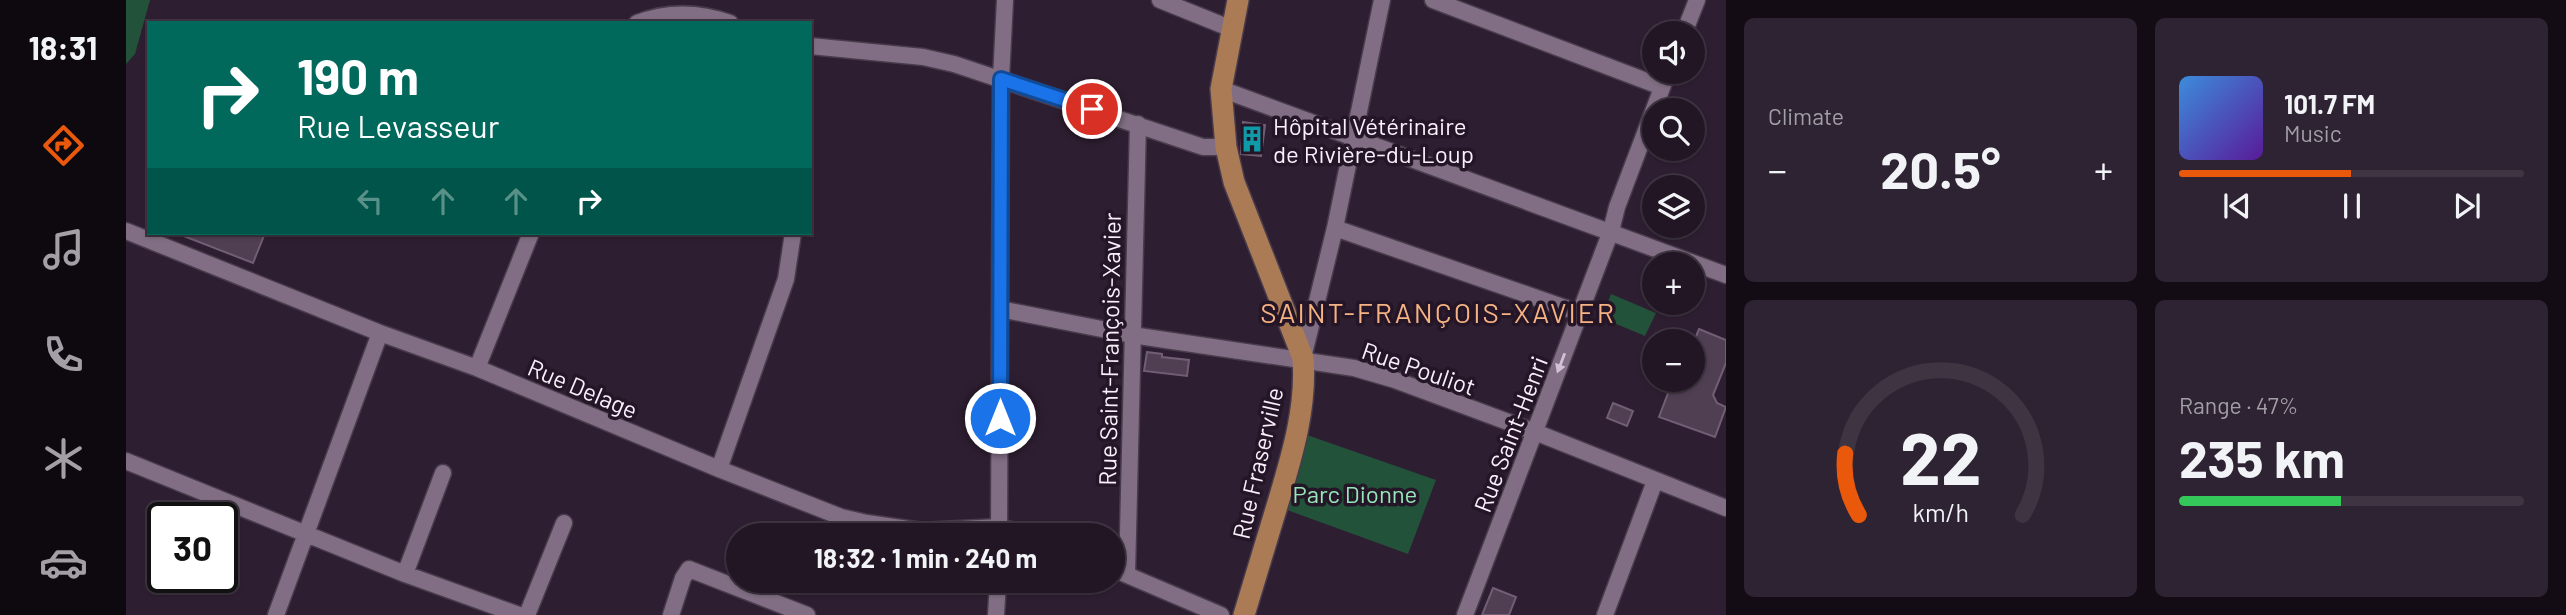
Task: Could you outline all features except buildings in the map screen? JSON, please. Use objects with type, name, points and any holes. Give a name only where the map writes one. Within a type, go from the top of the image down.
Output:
[{"type":"main road","name":"Rue Fraserville","points":[[1238,0],[1221,89],[1226,147],[1234,182],[1303,358],[1304,387],[1298,428],[1244,615]]},
{"type":"street","points":[[999,523],[1001,79],[1005,0]]},
{"type":"street","points":[[1160,0],[1231,29]]},
{"type":"street","points":[[1303,358],[1335,228],[1382,0]]},
{"type":"street","points":[[1433,0],[1642,71]]},
{"type":"street","points":[[1689,21],[1697,0]]},
{"type":"street","points":[[642,21],[656,15],[680,13],[710,16],[724,21]]},
{"type":"street","points":[[812,46],[923,57],[954,64],[1203,147],[1226,147]]},
{"type":"street","name":"Rue Saint-Henri","points":[[1465,615],[1612,231],[1618,207],[1663,84]]},
{"type":"street","points":[[1221,89],[1726,275]]},
{"type":"street","name":"Rue Saint-François-Xavier","points":[[1122,523],[1132,335],[1138,124]]},
{"type":"street","points":[[1335,228],[1580,313]]},
{"type":"street","name":"Rue Delage","points":[[126,231],[380,333],[477,368],[719,469],[841,517],[867,523]]},
{"type":"street","points":[[477,368],[530,235]]},
{"type":"street","points":[[719,469],[786,279],[793,235]]},
{"type":"street","name":"Rue Pouliot","points":[[1000,309],[1132,335],[1303,358],[1354,368],[1395,380],[1535,432],[1726,508]]},
{"type":"street","points":[[276,615],[380,333]]},
{"type":"street","points":[[126,461],[405,574],[519,615]]},
{"type":"street","points":[[405,574],[443,473]]},
{"type":"street","points":[[1605,615],[1655,481]]},
{"type":"street","points":[[527,615],[564,523]]},
{"type":"street","points":[[671,615],[683,578],[690,569],[807,615]]},
{"type":"street","points":[[1125,573],[1221,615]]},
{"type":"street","points":[[996,615],[997,593]]},
{"type":"green space","points":[[126,0],[150,0],[135,54],[126,64]]},
{"type":"green space","points":[[1611,294],[1642,307],[1642,315],[1655,315],[1648,329],[1642,329],[1642,335],[1602,318]]},
{"type":"green space","name":"Parc Dionne","points":[[1307,435],[1436,480],[1408,554],[1287,510]]},
{"type":"place","name":"Hôpital Vétérinaire de Rivière-du-Loup","points":[[1252,139]]},
{"type":"district","name":"SAINT-FRANÇOIS-XAVIER","points":[[1438,312]]},
{"type":"route","points":[[1000,418],[1001,79],[1092,109]]}]
